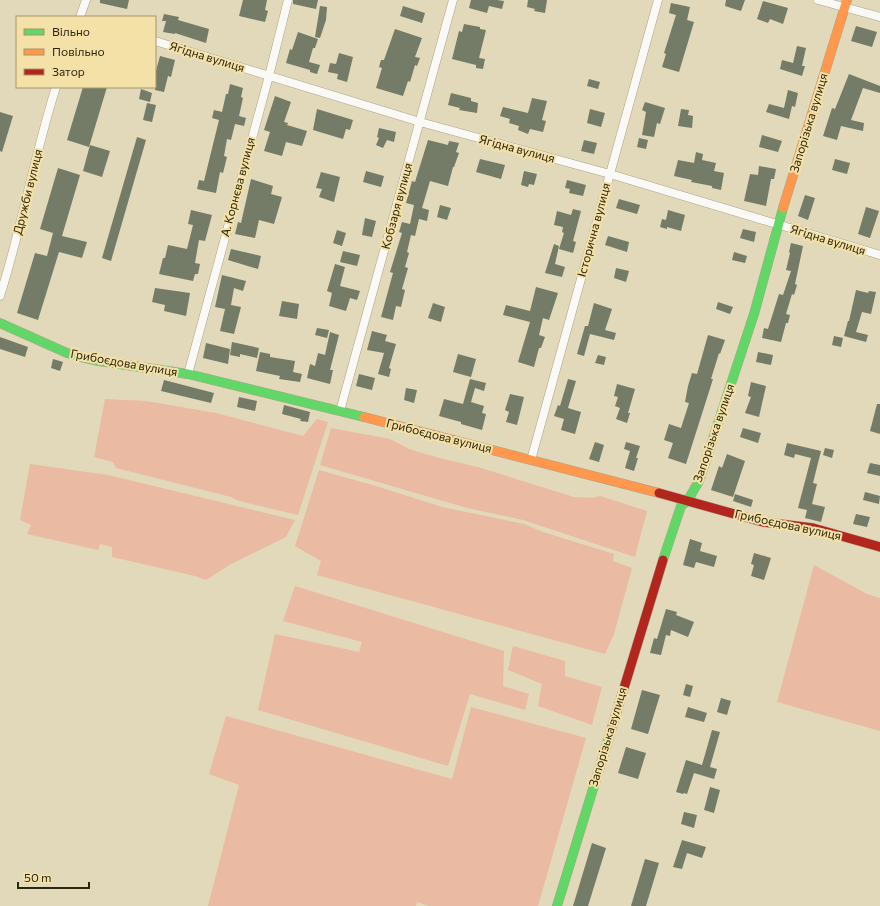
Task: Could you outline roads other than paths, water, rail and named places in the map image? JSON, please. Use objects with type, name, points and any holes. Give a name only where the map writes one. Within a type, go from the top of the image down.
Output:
[{"type":"street","points":[[80,16],[86,0]]},
{"type":"street","name":"А. Корнєва вулиця","points":[[188,374],[269,76],[288,0]]},
{"type":"street","name":"Кобзаря вулиця","points":[[340,411],[453,0]]},
{"type":"street","name":"Історична вулиця","points":[[531,460],[658,0]]},
{"type":"street","points":[[818,0],[846,4],[880,17]]},
{"type":"street","name":"Запорізька вулиця","points":[[556,906],[677,515],[681,506],[688,500],[699,481],[754,314],[778,224],[846,4]]},
{"type":"street","name":"Ягідна вулиця","points":[[156,41],[420,122],[610,174],[880,255]]},
{"type":"street","name":"Дружби вулиця","points":[[0,296],[16,244],[42,135],[56,88]]},
{"type":"street","name":"Грибоєдова вулиця","points":[[0,323],[49,346],[81,357],[188,374],[340,411],[688,500],[763,522],[813,528],[880,547]]}]
